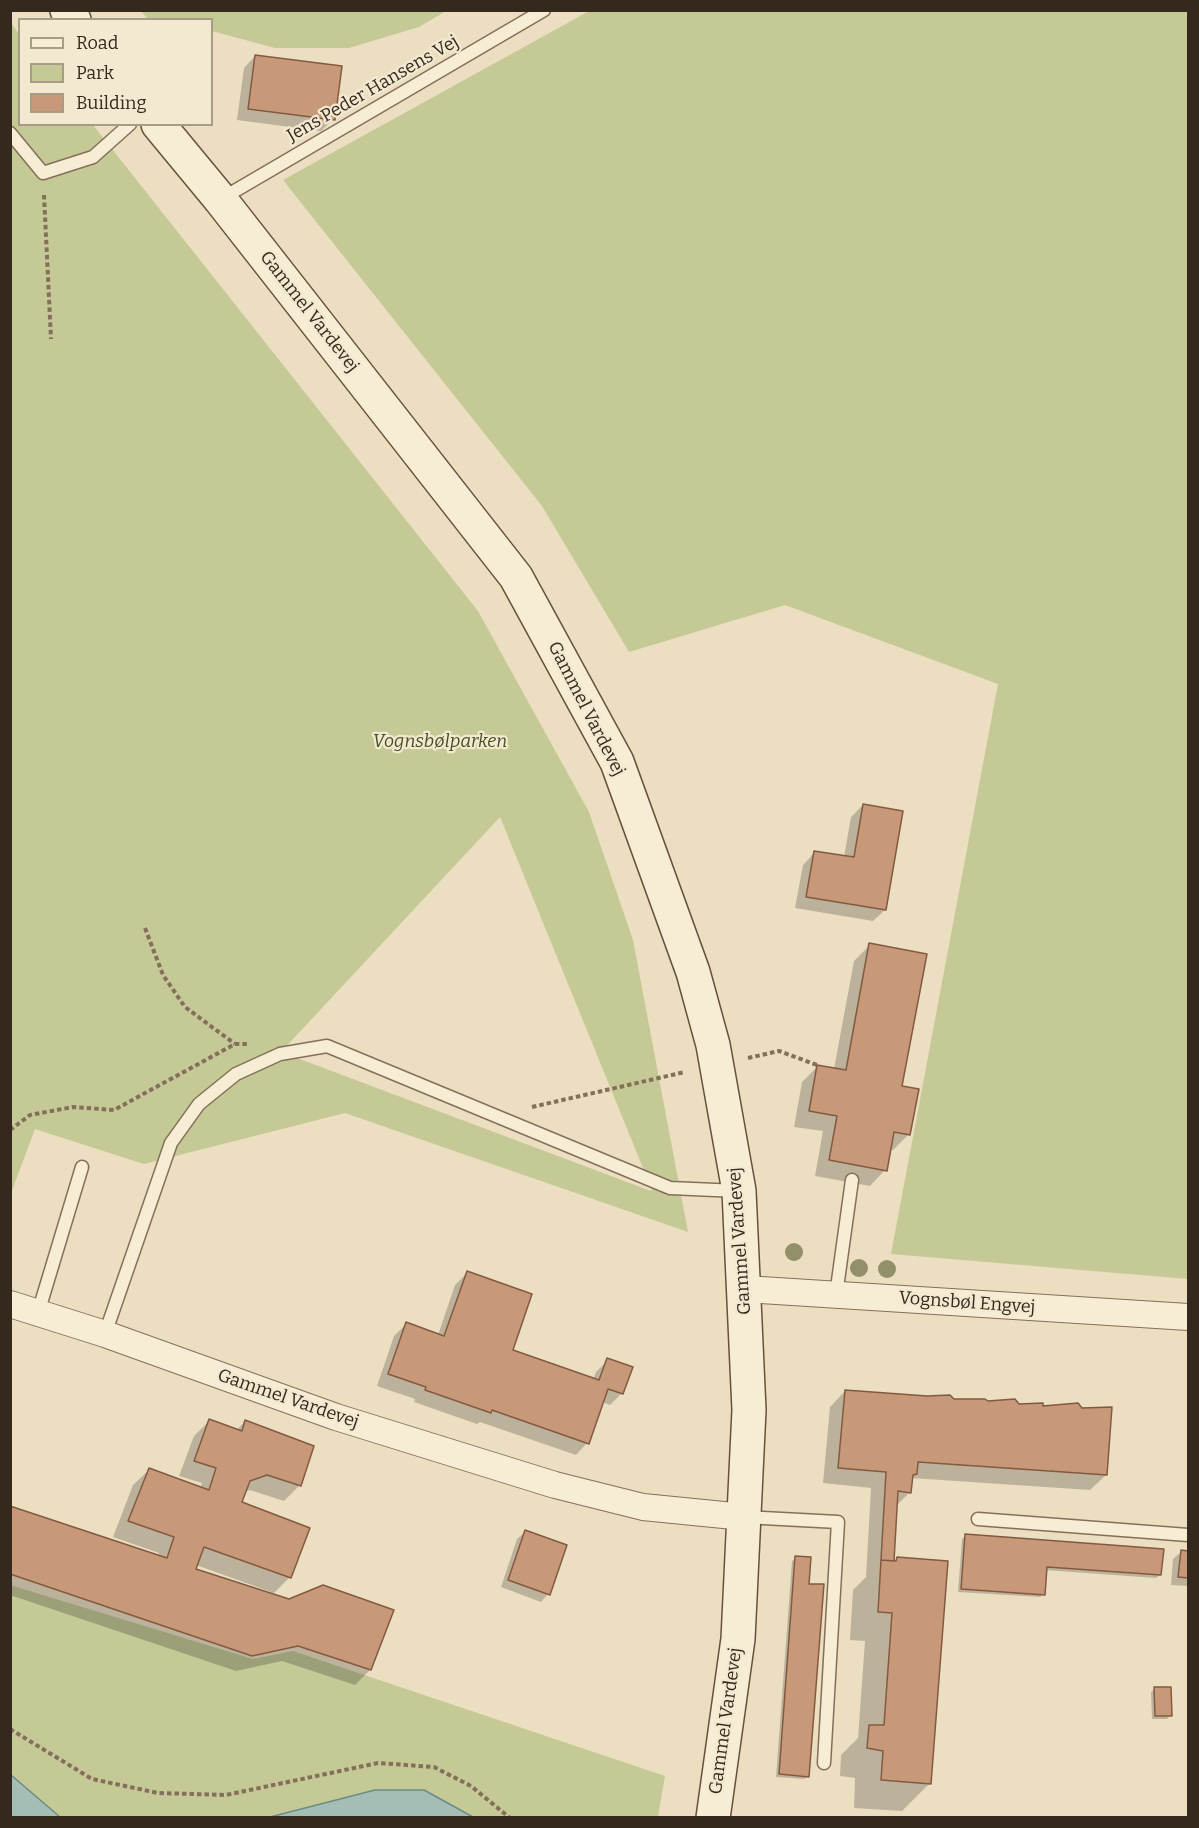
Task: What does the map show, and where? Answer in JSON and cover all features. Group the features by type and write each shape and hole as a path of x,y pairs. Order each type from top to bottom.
{"street":[{"name":"Gammel Vardevej","path":"160,126 220,199 516,577 617,762 693,972 713,1045 739,1191 749,1410 738,1639 713,1818"},
{"name":"Vognsbøl Engvej","path":"744,1289 1188,1317"},
{"name":"Gammel Vardevej","path":"10,1304 105,1334 336,1417 555,1485 643,1508 744,1517"}],"lane":[{"name":"Jens Peder Hansens Vej","path":"220,199 544,10"},
{"path":"10,133 43,173 93,157 128,126"},
{"path":"105,1334 171,1143 199,1104 236,1074 279,1054 327,1046 670,1188 739,1191"},
{"path":"38,1313 82,1167"},
{"path":"836,1295 852,1180"},
{"path":"744,1517 838,1522 824,1763"},
{"path":"978,1519 1188,1535"}],"path":[{"path":"43,173 51,339"},
{"path":"145,928 163,975 185,1007 235,1044"},
{"path":"10,1130 30,1115 73,1107 114,1110 235,1044 258,1044"},
{"path":"493,1115 779,1051 818,1065"},
{"path":"10,1728 93,1779 158,1793 226,1795 378,1763 434,1767 471,1786 510,1818"}],"green space":[{"path":"591,10 1188,11 1188,1279 891,1254 998,684 785,605 629,652 542,506 283,180"},
{"path":"141,11 446,11 419,27 349,48 275,48 213,31 213,18 147,18"},
{"name":"Vognsbølparken","path":"11,23 18,33 18,126 94,126 478,611 589,812 633,940 688,1232 345,1113 144,1164 35,1129 11,1193","holes":["500,817 652,1190 281,1052"]},
{"path":"10,1585 253,1659 293,1651 665,1776 658,1817 11,1817"}],"water":[{"path":"11,1775 60,1817 11,1817"},
{"path":"375,1790 424,1790 473,1817 270,1817"}],"building":[{"path":"255,55 342,66 335,120 248,109"},
{"path":"863,804 903,811 886,910 806,897 814,851 854,857"},
{"path":"869,943 927,954 902,1086 919,1089 910,1135 894,1132 887,1171 829,1160 837,1116 809,1111 817,1065 846,1070"},
{"path":"467,1271 532,1294 513,1350 599,1380 607,1358 633,1367 623,1394 608,1389 589,1444 492,1410 491,1413 425,1390 426,1387 388,1374 406,1322 444,1336"},
{"path":"845,1390 927,1396 950,1395 954,1399 985,1399 988,1401 1015,1399 1019,1404 1043,1403 1043,1406 1078,1403 1082,1408 1112,1407 1107,1475 918,1462 917,1474 913,1475 911,1493 898,1491 894,1561 881,1560 886,1472 838,1468"},
{"path":"209,1419 242,1431 245,1420 314,1446 301,1486 267,1475 250,1481 242,1502 310,1528 291,1578 204,1547 196,1569 289,1599 323,1585 394,1610 371,1670 298,1646 252,1656 10,1574 10,1506 167,1558 174,1537 128,1521 149,1468 209,1490 216,1468 194,1461"},
{"path":"525,1530 567,1545 550,1595 508,1580"},
{"path":"965,1534 1164,1549 1161,1575 1047,1567 1045,1595 961,1589"},
{"path":"1181,1550 1188,1551 1188,1578 1178,1577"},
{"path":"795,1556 811,1557 809,1584 824,1584 809,1777 779,1774"},
{"path":"897,1557 948,1561 931,1784 881,1780 883,1751 867,1748 869,1725 884,1725 892,1613 878,1612 881,1560 896,1561"},
{"path":"1154,1687 1171,1687 1172,1716 1155,1716"}]}
